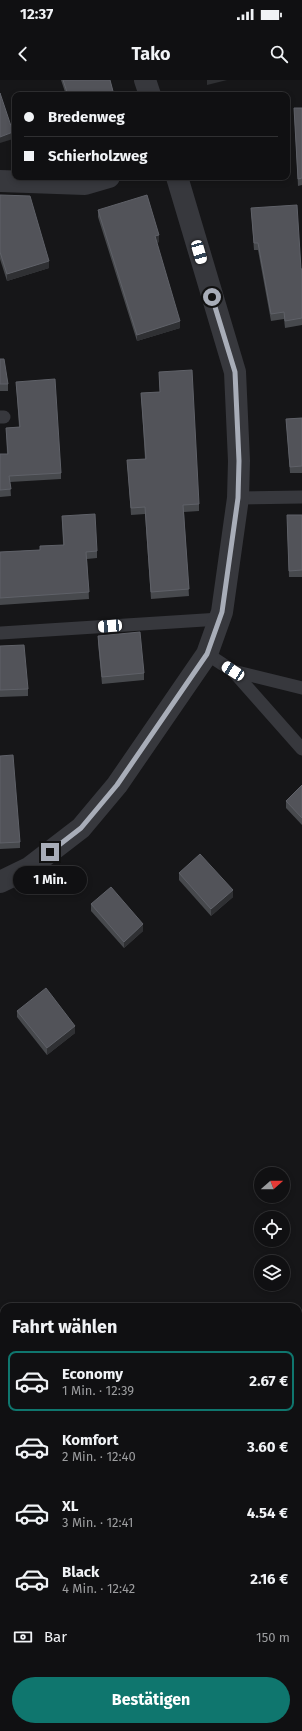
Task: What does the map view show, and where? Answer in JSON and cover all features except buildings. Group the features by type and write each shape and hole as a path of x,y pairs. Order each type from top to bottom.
{"street":[{"path":"145,80 149,92"},
{"path":"0,181 85,184 99,180"},
{"path":"0,882 29,868 81,828 117,785 207,654 220,619 238,498 239,461 235,372 178,180"}],"lane":[{"path":"238,498 302,497"},
{"path":"1,634 220,619"},
{"path":"207,654 233,671 302,749"},
{"path":"233,671 302,688"}],"route":[{"path":"50,852 81,828 117,785 207,654 222,612 238,498 239,461 235,372 212,297"}]}
